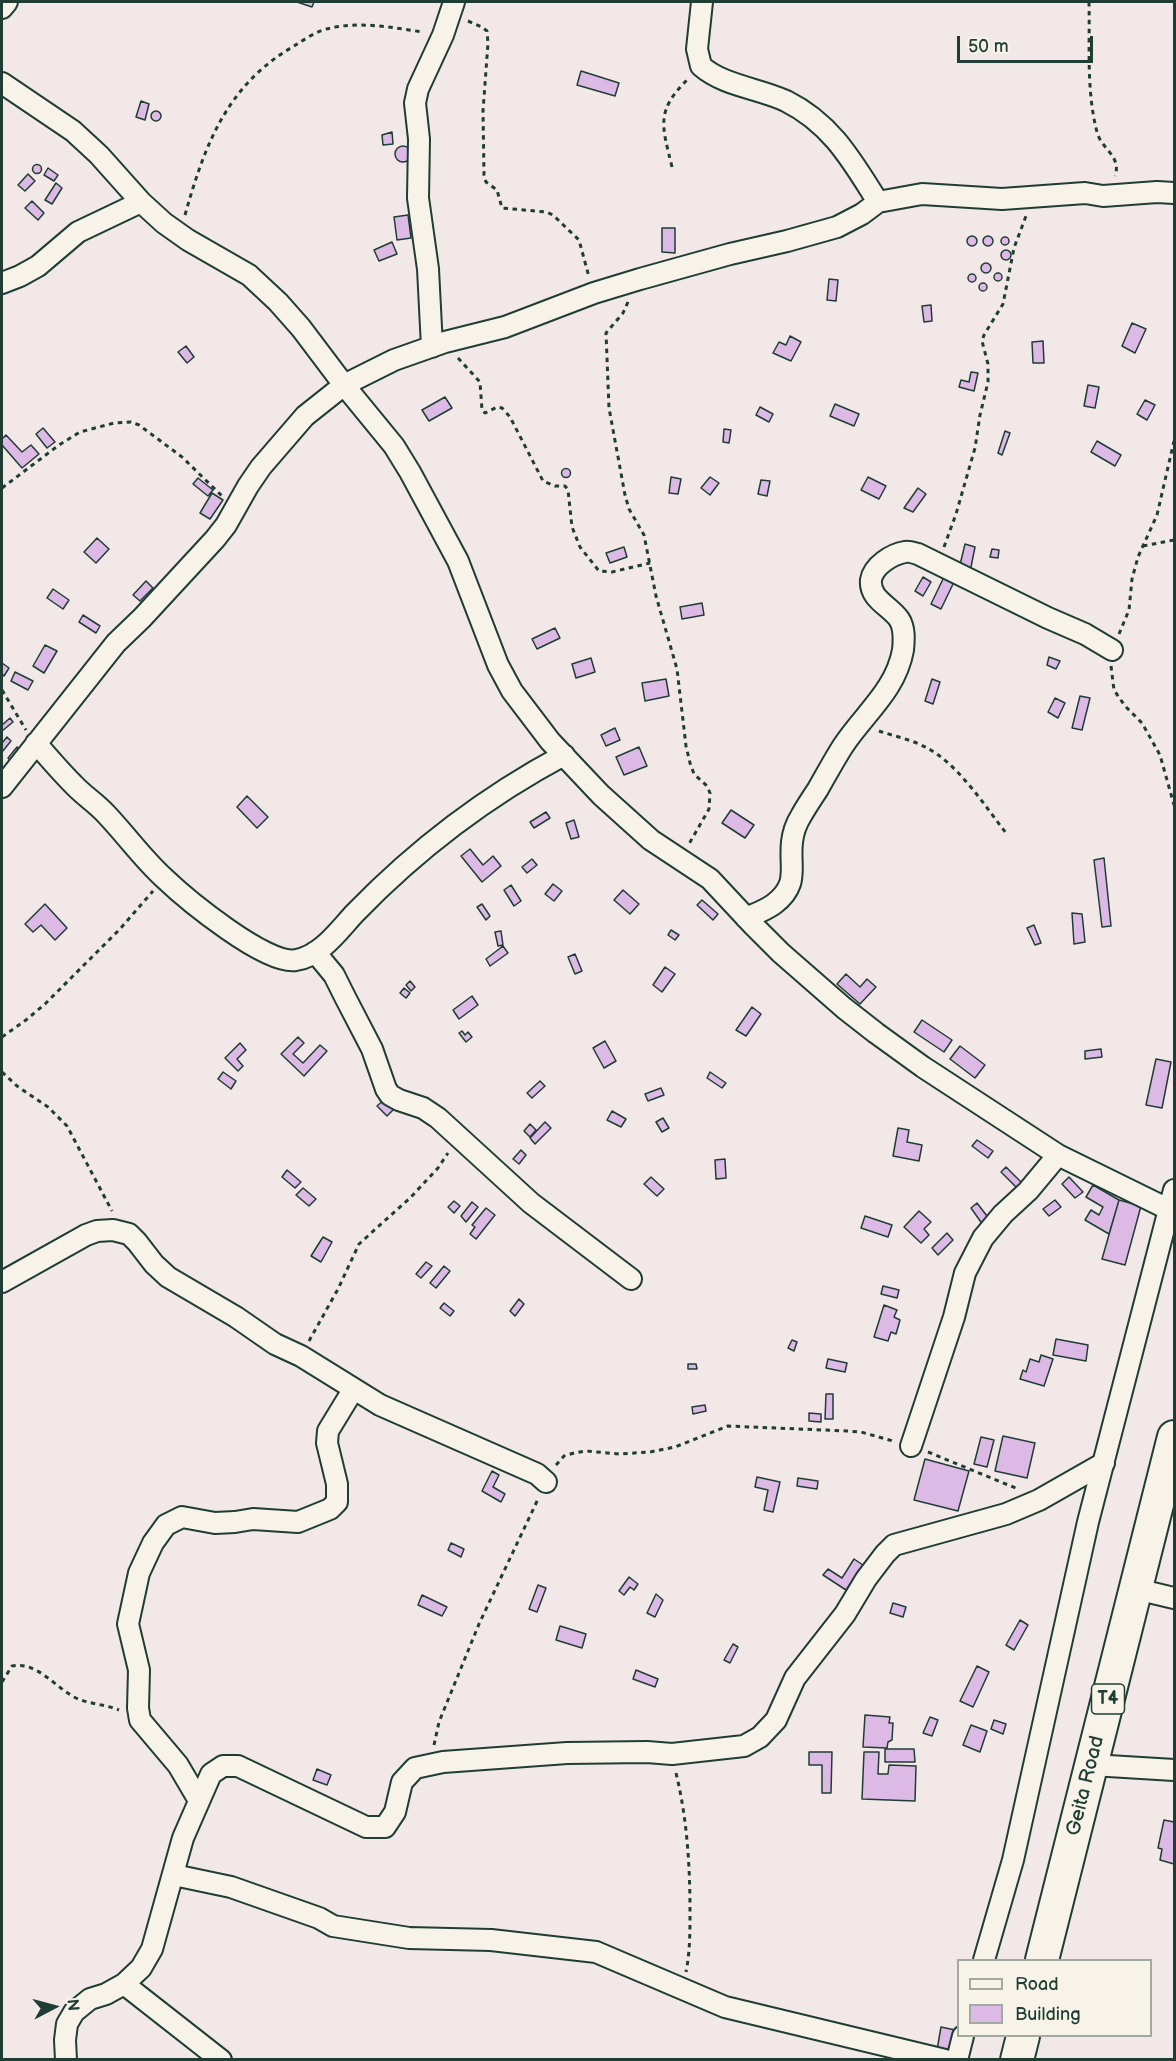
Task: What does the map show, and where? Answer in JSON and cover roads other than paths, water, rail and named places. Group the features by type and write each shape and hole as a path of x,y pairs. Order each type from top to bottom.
{"highway":[{"name":"Geita Road","path":"1042,1959 1136,1588 1169,1481 1174,1437"},
{"path":"1017,2060 1023,2037"}],"street":[{"path":"2,8 8,2"},
{"path":"702,2 697,49 701,66 714,76 786,101 812,118 846,151 878,202"},
{"path":"439,345 418,198 419,139 415,103 418,89 443,35 453,5"},
{"path":"2,83 73,131 164,223 249,275 301,328 394,446 410,472 458,561 498,665 512,691 550,741 601,795 651,840 710,879 789,960 876,1033 923,1067 1058,1155 1170,1210"},
{"path":"2,787 116,643 215,539 248,486 279,445 305,416 344,385 394,360 505,327 594,293 720,256 788,241 837,227 862,214 878,202 922,194 1002,200 1085,193 1103,196 1174,193"},
{"path":"2,283 38,266 78,232 141,202"},
{"path":"746,918 772,906 791,885 793,874 791,843 794,829 843,746 882,698 894,677 903,651 903,629 899,618 876,598 871,581 874,572 882,563 907,551 918,554 1084,634 1112,650"},
{"path":"36,743 72,783 105,813 164,878 243,939 272,956 295,961 326,944 389,880 449,828 521,778 564,755"},
{"path":"315,952 334,975 375,1054 390,1095 423,1108 438,1118 531,1203 631,1279"},
{"path":"911,1446 954,1317 965,1273 983,1238 1003,1214 1028,1191 1058,1155"},
{"path":"984,1959 1013,1860 1088,1522 1174,1190"},
{"path":"2,1282 86,1235 97,1231 112,1230 129,1234 168,1277 236,1317 275,1344 301,1356 380,1405 537,1474 546,1482"},
{"path":"198,1799 178,1766 140,1720 139,1664 128,1624 139,1573 153,1543 166,1525 182,1517 215,1523 254,1519 298,1521 330,1509 337,1502 337,1484 327,1443 328,1431 353,1390"},
{"path":"66,2060 64,2040 74,2012 90,1999 106,1994 124,1984 141,1968 152,1949 183,1838 198,1799 211,1774 223,1767 238,1766 366,1827 385,1827 395,1812 402,1782 416,1768 443,1762 567,1753 672,1754 744,1746 760,1737 776,1720 795,1678 845,1614 872,1570 894,1545 1006,1514 1039,1500 1104,1463"},
{"path":"1136,1588 1174,1599"},
{"path":"1092,1766 1174,1770"},
{"path":"174,1875 231,1887 319,1918 333,1926 409,1938 491,1940 596,1952 725,2007 945,2060"},
{"path":"124,1984 221,2060"},
{"path":"957,2060 963,2037"}]}
